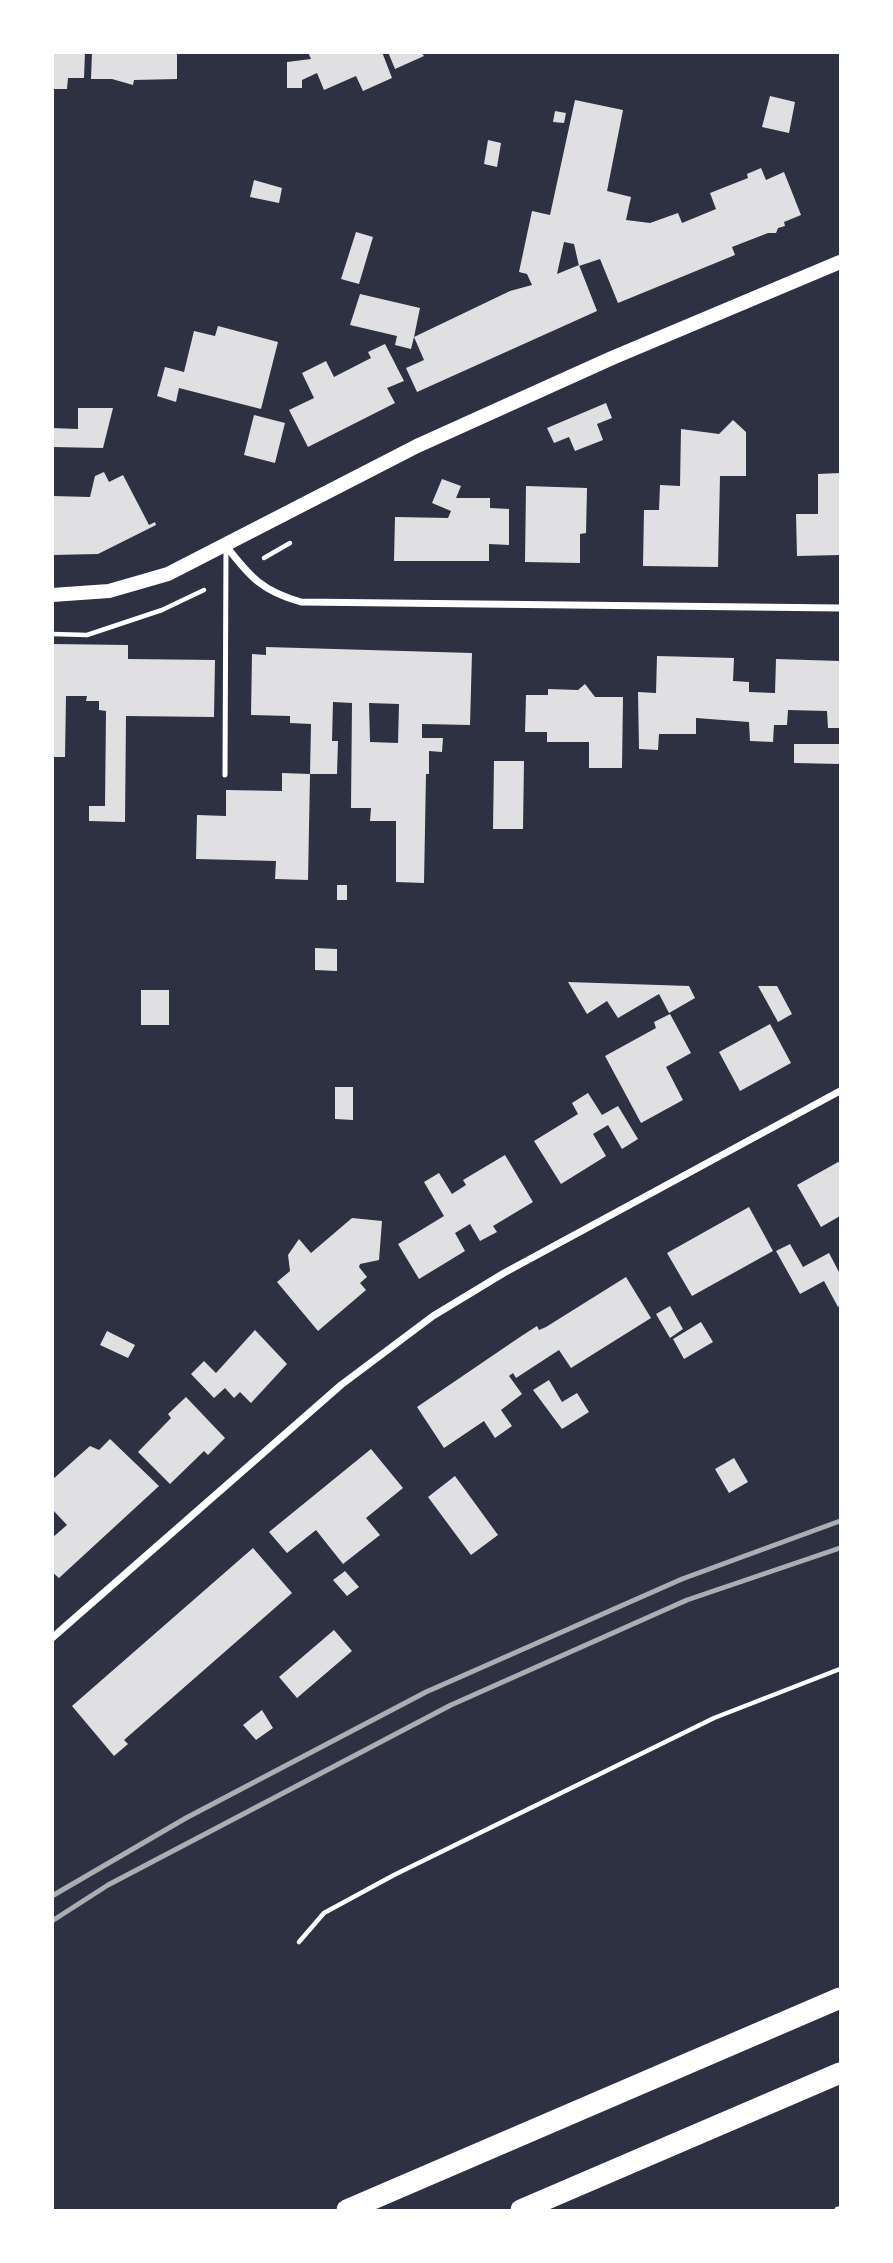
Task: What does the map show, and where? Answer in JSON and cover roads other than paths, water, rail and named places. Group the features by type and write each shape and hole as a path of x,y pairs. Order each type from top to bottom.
{"highway":[{"path":"347,2210 841,1998"},
{"path":"521,2210 841,2073"}],"main road":[{"path":"52,595 110,591 152,580 226,546 453,430 612,358 841,262"}],"street":[{"path":"226,546 254,581 276,595 301,602 841,608"},
{"path":"52,1638 341,1385 433,1315 551,1247 841,1091"}],"lane":[{"path":"225,775 226,546"}],"railway":[{"path":"52,1896 186,1818 426,1692 682,1579 840,1521"},
{"path":"52,1921 108,1885 451,1705 687,1600 840,1548"}]}
